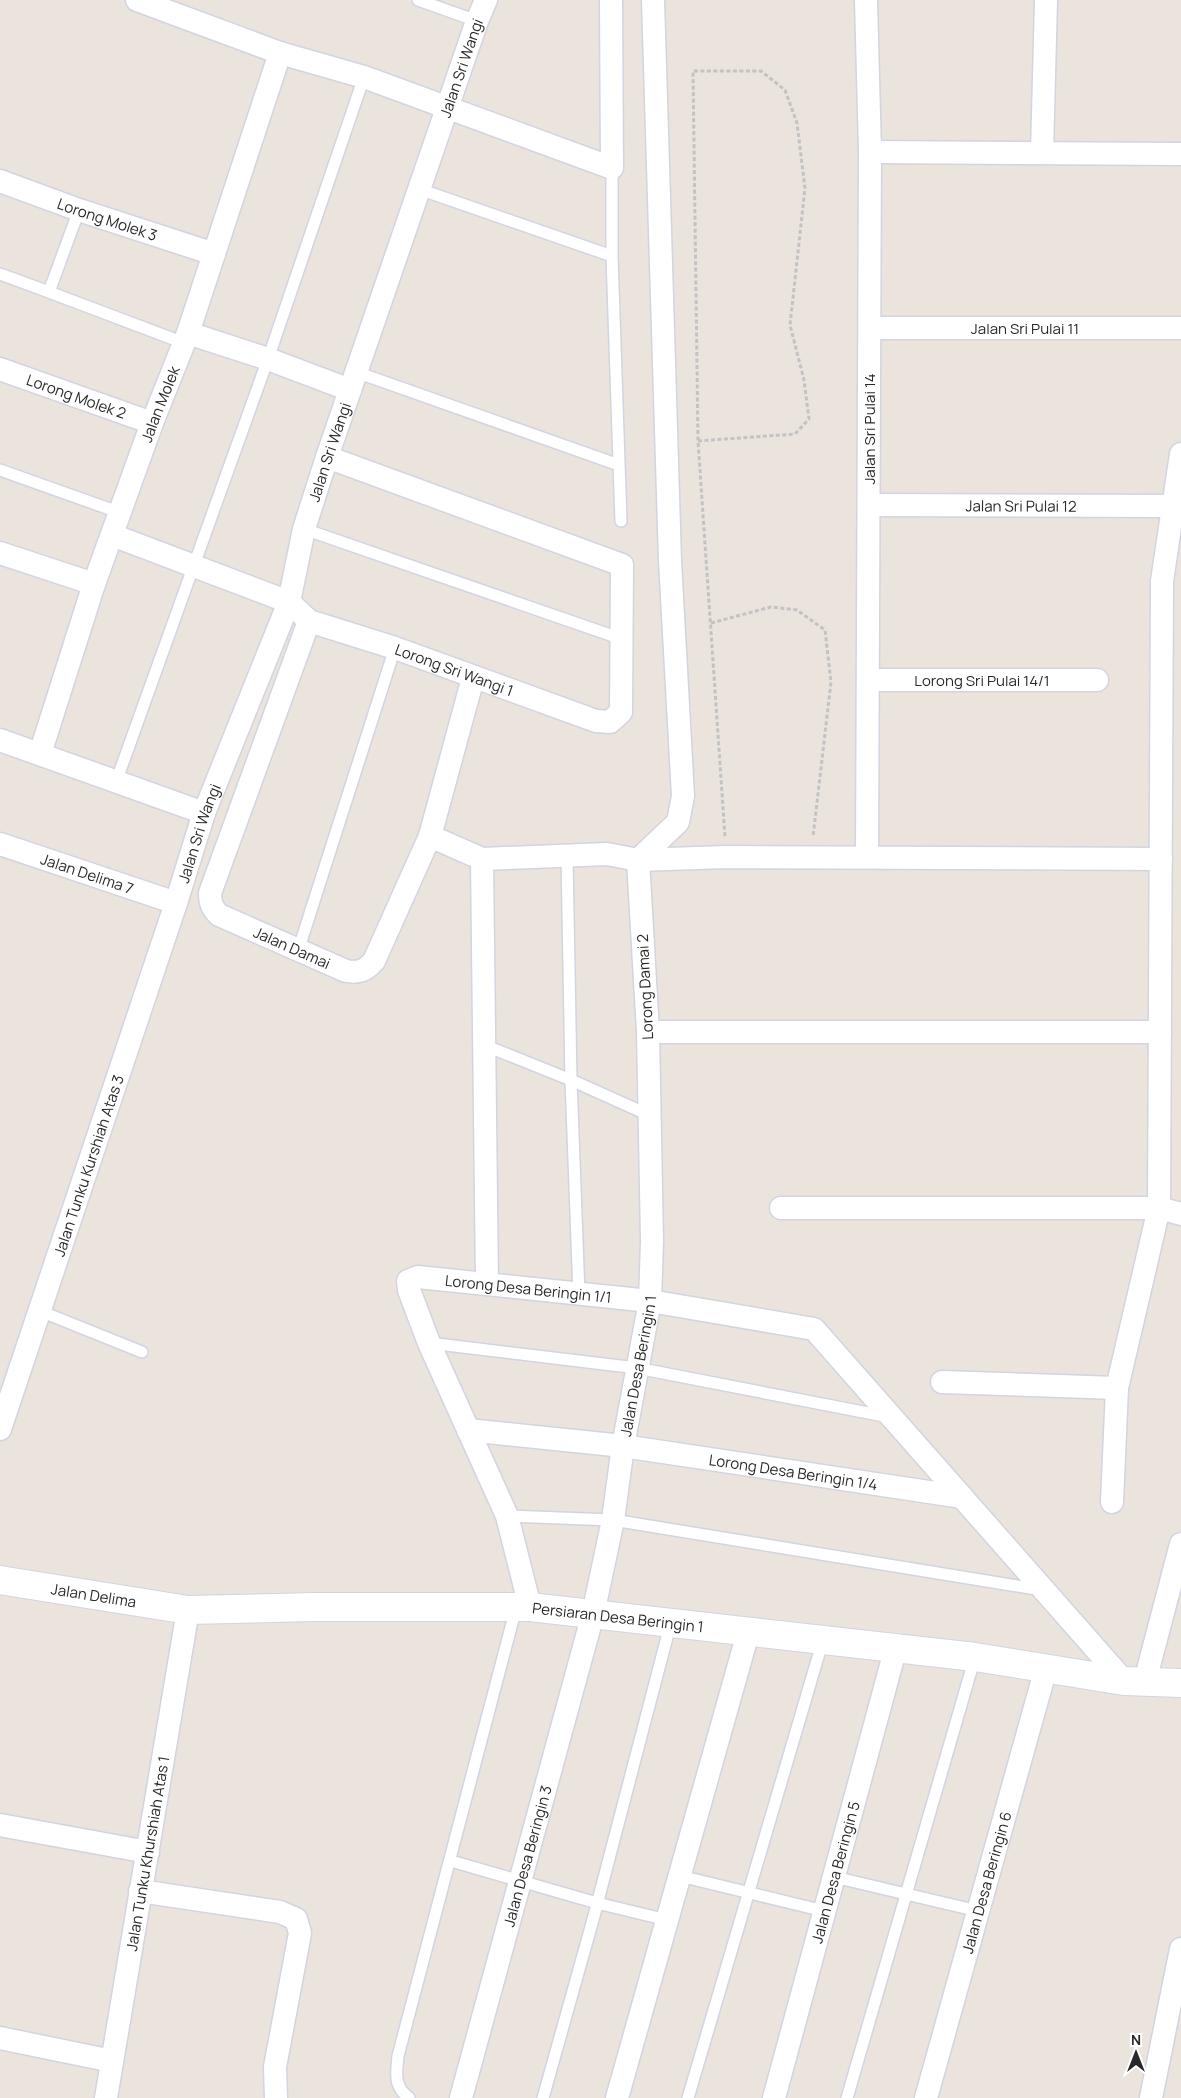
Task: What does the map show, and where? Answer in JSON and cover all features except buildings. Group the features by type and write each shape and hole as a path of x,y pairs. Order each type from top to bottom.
{"main road":[{"name":"Jalan Delima","path":"0,1580 188,1610"},
{"name":"Persiaran Desa Beringin 1","path":"188,1610 314,1607 524,1607 670,1622 748,1633 896,1647 1135,1681 1181,1683"}],"street":[{"path":"137,0 280,53 364,77 449,107 612,168 611,0"},
{"name":"Jalan Sri Wangi","path":"176,903 204,813 289,602 304,528 327,457 449,107 477,21 486,0"},
{"path":"638,860 678,822 683,796 670,561 653,0"},
{"name":"Jalan Sri Pulai 14","path":"866,0 870,152 867,857"},
{"path":"1042,153 1046,0"},
{"name":"Jalan Molek","path":"40,754 94,584 152,423 186,338 280,53"},
{"path":"870,152 1181,154"},
{"name":"Lorong Molek 3","path":"0,181 79,210 214,254"},
{"name":"Jalan Sri Pulai 11","path":"870,328 1181,328"},
{"path":"186,338 353,381"},
{"name":"Lorong Molek 2","path":"0,369 152,423"},
{"path":"1112,1502 1117,1388 1160,1208 1161,858 1172,722 1162,582 1181,454"},
{"path":"327,457 622,565 622,640"},
{"name":"Jalan Sri Pulai 12","path":"869,505 1173,506"},
{"path":"112,535 194,564 289,602"},
{"path":"0,553 94,584"},
{"name":"Lorong Sri Wangi 1","path":"289,602 308,621 395,648 473,678 596,721 610,722 620,712 622,640"},
{"name":"Jalan Damai","path":"308,621 210,893 210,902 213,909 219,915 346,971 357,973 367,969 374,961 430,836 473,678"},
{"name":"Lorong Sri Pulai 14/1","path":"868,680 1097,680"},
{"path":"0,740 204,813"},
{"path":"430,836 482,859 607,854 638,860 726,857 1161,858"},
{"name":"Jalan Delima 7","path":"0,844 176,903"},
{"path":"482,859 487,1284"},
{"name":"Lorong Damai 2","path":"638,860 648,1032 649,1115"},
{"name":"Jalan Tunku Kurshiah Atas 3","path":"0,1429 176,903"},
{"path":"648,1032 1160,1032"},
{"name":"Jalan Desa Beringin 1","path":"593,1614 613,1520 636,1368 650,1301 652,1242 649,1115"},
{"path":"781,1208 1160,1208 1181,1214"},
{"name":"Lorong Desa Beringin 1/1","path":"429,1342 409,1290 408,1281 418,1278 650,1301 814,1329 1044,1591 1135,1681"},
{"path":"429,1342 507,1516 524,1607"},
{"path":"942,1382 1117,1388"},
{"name":"Lorong Desa Beringin 1/4","path":"468,1430 623,1446 962,1497"},
{"path":"1135,1681 1181,1544"},
{"name":"Jalan Tunku Khurshiah Atas 1","path":"106,2098 188,1610"},
{"name":"Jalan Desa Beringin 3","path":"461,2098 593,1614"},
{"path":"617,2098 748,1633"},
{"name":"Jalan Desa Beringin 5","path":"774,2098 896,1647"},
{"name":"Jalan Desa Beringin 6","path":"926,2098 1046,1668"},
{"path":"0,1825 148,1852"},
{"path":"140,1891 280,1912 296,1919 300,1933 275,2067 276,2098"},
{"path":"1150,2098 1173,2025 1181,1949"},
{"path":"0,2038 112,2061"}],"lane":[{"path":"418,0 477,21"},
{"path":"116,782 268,358 364,77"},
{"path":"612,168 612,256 620,520"},
{"path":"419,189 612,256"},
{"path":"49,292 79,210"},
{"path":"0,274 186,338"},
{"path":"353,381 619,465"},
{"path":"0,470 121,513"},
{"path":"304,528 622,640"},
{"path":"298,951 395,648"},
{"path":"567,857 571,1080 578,1294"},
{"path":"484,1045 571,1080 649,1115"},
{"path":"40,1311 142,1352"},
{"path":"429,1342 636,1368 892,1418"},
{"path":"507,1516 613,1520 1044,1591"},
{"path":"409,2098 401,2092 395,2078 398,2056 451,1861 524,1607"},
{"path":"543,2098 597,1903 670,1622"},
{"path":"688,2098 824,1640"},
{"path":"847,2098 975,1657"},
{"path":"451,1861 520,1879 597,1903 667,1920"},
{"path":"680,1876 824,1911"},
{"path":"834,1877 978,1911"}],"path":[{"path":"698,441 795,434 809,419 804,380 790,325 805,188 798,123 785,90 761,71 693,71 698,441 726,857"},
{"path":"711,623 771,607 798,610 825,630 831,682 811,857"}]}
